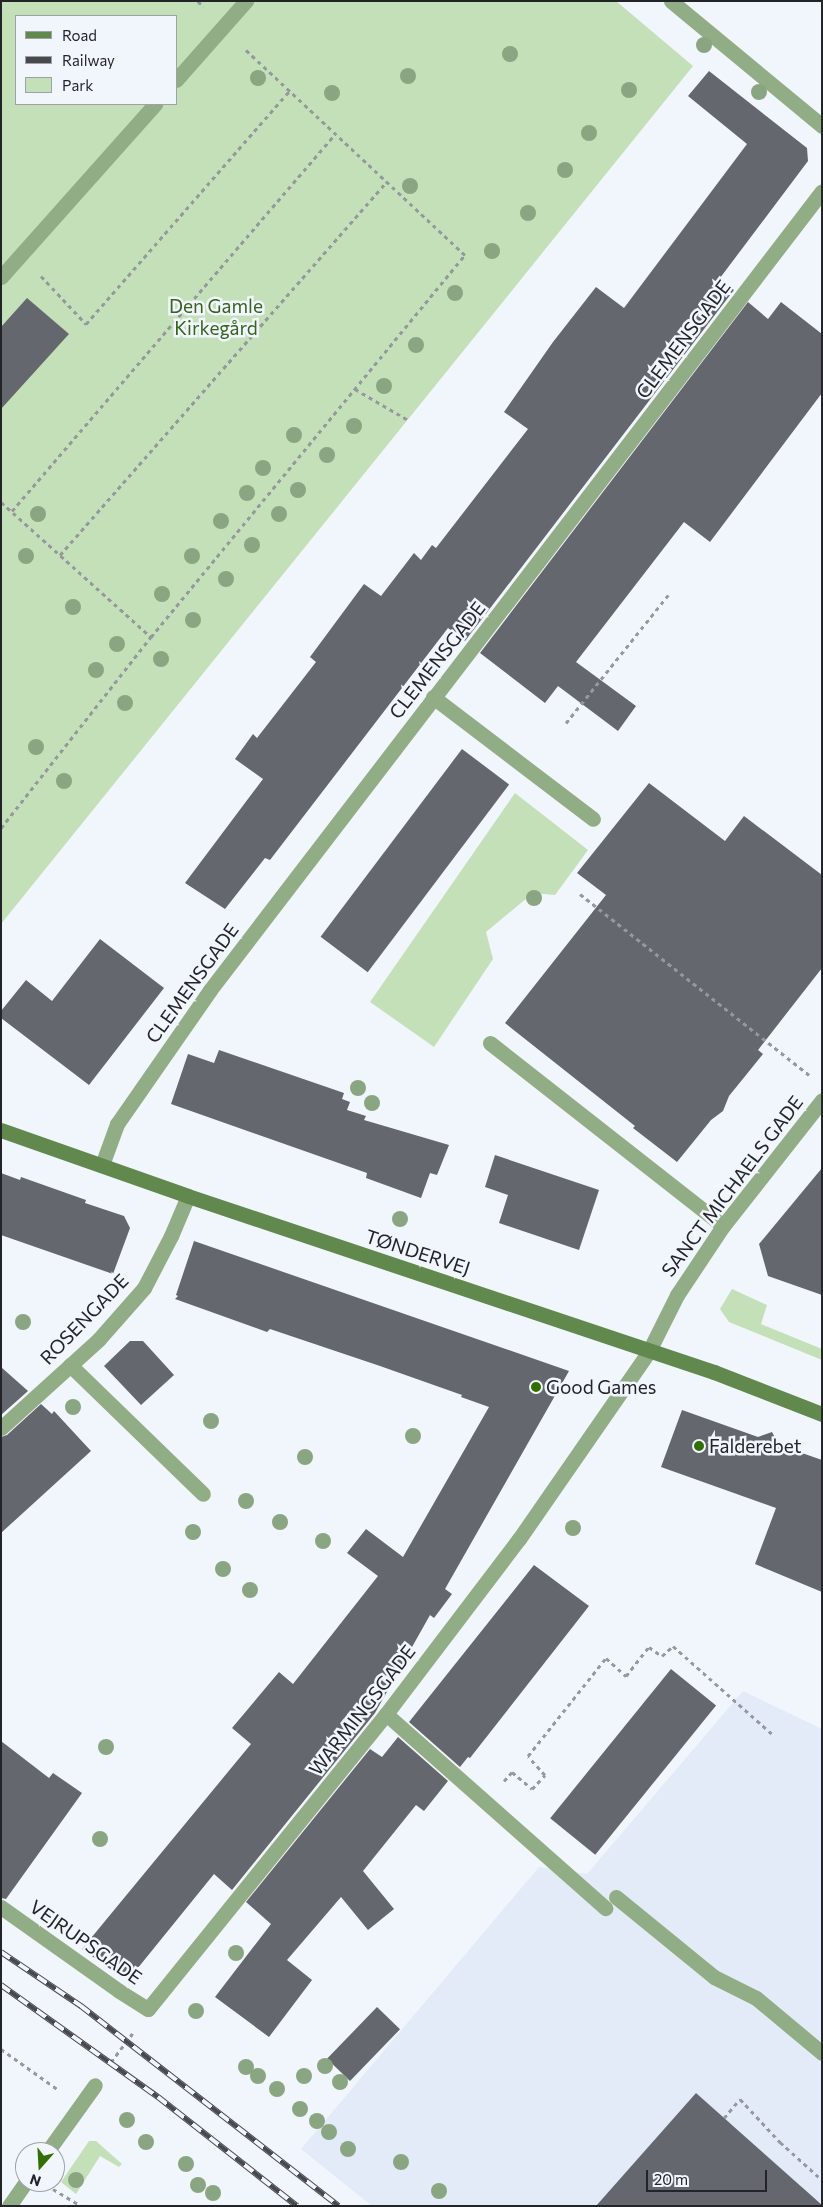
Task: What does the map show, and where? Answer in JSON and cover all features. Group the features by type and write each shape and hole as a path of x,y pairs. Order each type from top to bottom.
{"main road":[{"name":"TØNDERVEJ","path":"1,1130 188,1196 714,1372 822,1414"}],"street":[{"path":"178,78 246,1"},
{"path":"671,1 822,126"},
{"path":"1,277 154,105"},
{"name":"CLEMENSGADE","path":"102,1165 117,1124 210,990 822,190"},
{"path":"433,697 593,819"},
{"path":"490,1043 723,1226"},
{"name":"SANCT MICHAELS GADE","path":"649,1351 677,1295 723,1226 822,1100"},
{"name":"ROSENGADE","path":"1,1428 99,1339 144,1288 171,1236 188,1196"},
{"name":"WARMINGSGADE","path":"148,2009 386,1714 519,1539 649,1351"},
{"path":"70,1365 203,1494"},
{"path":"386,1714 605,1908"},
{"path":"616,1896 714,1977 756,1998 822,2053"},
{"name":"VEJRUPSGADE","path":"1,1907 119,1992 148,2009"},
{"path":"54,2142 95,2085"},
{"path":"9,2206 19,2192"}],"path":[{"path":"1,828 151,637 465,255 289,91 223,28 198,1"},
{"path":"21,254 86,324 289,91"},
{"path":"12,511 335,134"},
{"path":"60,555 386,182"},
{"path":"355,389 408,420"},
{"path":"1,502 151,637"},
{"path":"566,723 668,595"},
{"path":"580,894 814,1079"},
{"path":"484,1802 512,1772 532,1789 545,1775 528,1756 606,1658 626,1676 649,1646 662,1656 673,1646 772,1734"},
{"path":"95,2085 148,2009"},
{"path":"1,2049 79,2106"},
{"path":"724,2118 740,2099 780,2142 822,2180"},
{"path":"57,2192 81,2206"}],"shaded area":[{"path":"743,1691 822,1729 822,2206 372,2206 301,2149 539,1867 587,1874"}],"green space":[{"name":"Den Gamle Kirkegård","path":"1,1 616,1 693,66 1,924"},
{"path":"515,793 588,850 555,895 533,893 486,932 493,959 434,1047 370,1002"},
{"path":"732,1289 767,1305 761,1324 822,1349 822,1360 729,1322 720,1309"},
{"path":"89,2141 96,2141 122,2164 119,2167 100,2156 76,2194 65,2185 65,2176"}],"building":[{"path":"709,71 807,148 808,161 720,278 734,290 465,641 448,628 270,860 265,858 225,909 185,883 263,779 235,759 253,734 257,738 316,662 310,657 364,584 381,596 414,553 421,560 432,545 436,548 528,429 504,412 553,342 596,287 624,308 747,144 688,96"},
{"path":"27,298 69,334 1,409 1,327"},
{"path":"748,302 768,319 781,302 822,334 822,393 710,542 684,522 576,662 636,706 618,731 558,686 545,703 480,653"},
{"path":"462,749 509,785 368,972 321,937"},
{"path":"649,783 725,841 744,816 822,875 822,968 758,1050 763,1054 729,1096 723,1111 711,1120 677,1162 633,1128 635,1126 505,1023 606,895 577,873"},
{"path":"100,939 164,988 89,1085 1,1018 1,1011 26,980 52,1001"},
{"path":"219,1050 344,1093 342,1099 350,1102 347,1110 366,1116 364,1120 449,1145 437,1175 430,1173 421,1198 366,1178 367,1173 171,1104 188,1054 214,1063"},
{"path":"495,1155 599,1190 579,1250 499,1223 508,1195 485,1187"},
{"path":"822,1168 822,1295 768,1276 759,1244"},
{"path":"1,1173 20,1180 21,1177 86,1200 85,1203 124,1216 130,1228 113,1274 1,1235"},
{"path":"194,1241 569,1371 445,1589 452,1594 434,1618 430,1615 375,1713 232,1890 214,1874 133,1974 120,1976 82,1949 251,1744 232,1728 279,1672 293,1684 378,1576 347,1553 366,1529 403,1557 489,1407 461,1397 462,1395 380,1366 270,1329 267,1332 175,1299 178,1296 176,1295"},
{"path":"130,1341 143,1341 174,1375 141,1405 104,1366"},
{"path":"1,1367 28,1391 1,1415"},
{"path":"41,1404 52,1414 54,1411 91,1451 1,1533 1,1437 7,1435"},
{"path":"682,1410 758,1437 772,1432 779,1445 822,1460 822,1592 755,1564 776,1508 661,1467"},
{"path":"534,1565 589,1606 470,1758 468,1757 460,1767 409,1722"},
{"path":"671,1669 716,1706 595,1855 550,1818"},
{"path":"398,1737 448,1781 424,1811 416,1805 363,1871 394,1909 368,1930 341,1897 287,1960 312,1980 269,2037 215,1997 271,1924 246,1902 370,1749 382,1757"},
{"path":"1,1741 49,1778 53,1773 82,1793 6,1899 1,1898"},
{"path":"377,2007 400,2029 350,2081 327,2059"},
{"path":"696,2093 822,2205 822,2206 596,2206"}],"railway":[{"path":"1,1952 81,2006 339,2206"},
{"path":"1,1985 158,2097 297,2206"}],"place":[{"name":"Good Games","path":"536,1387"},
{"name":"Falderebet","path":"699,1446"}]}
